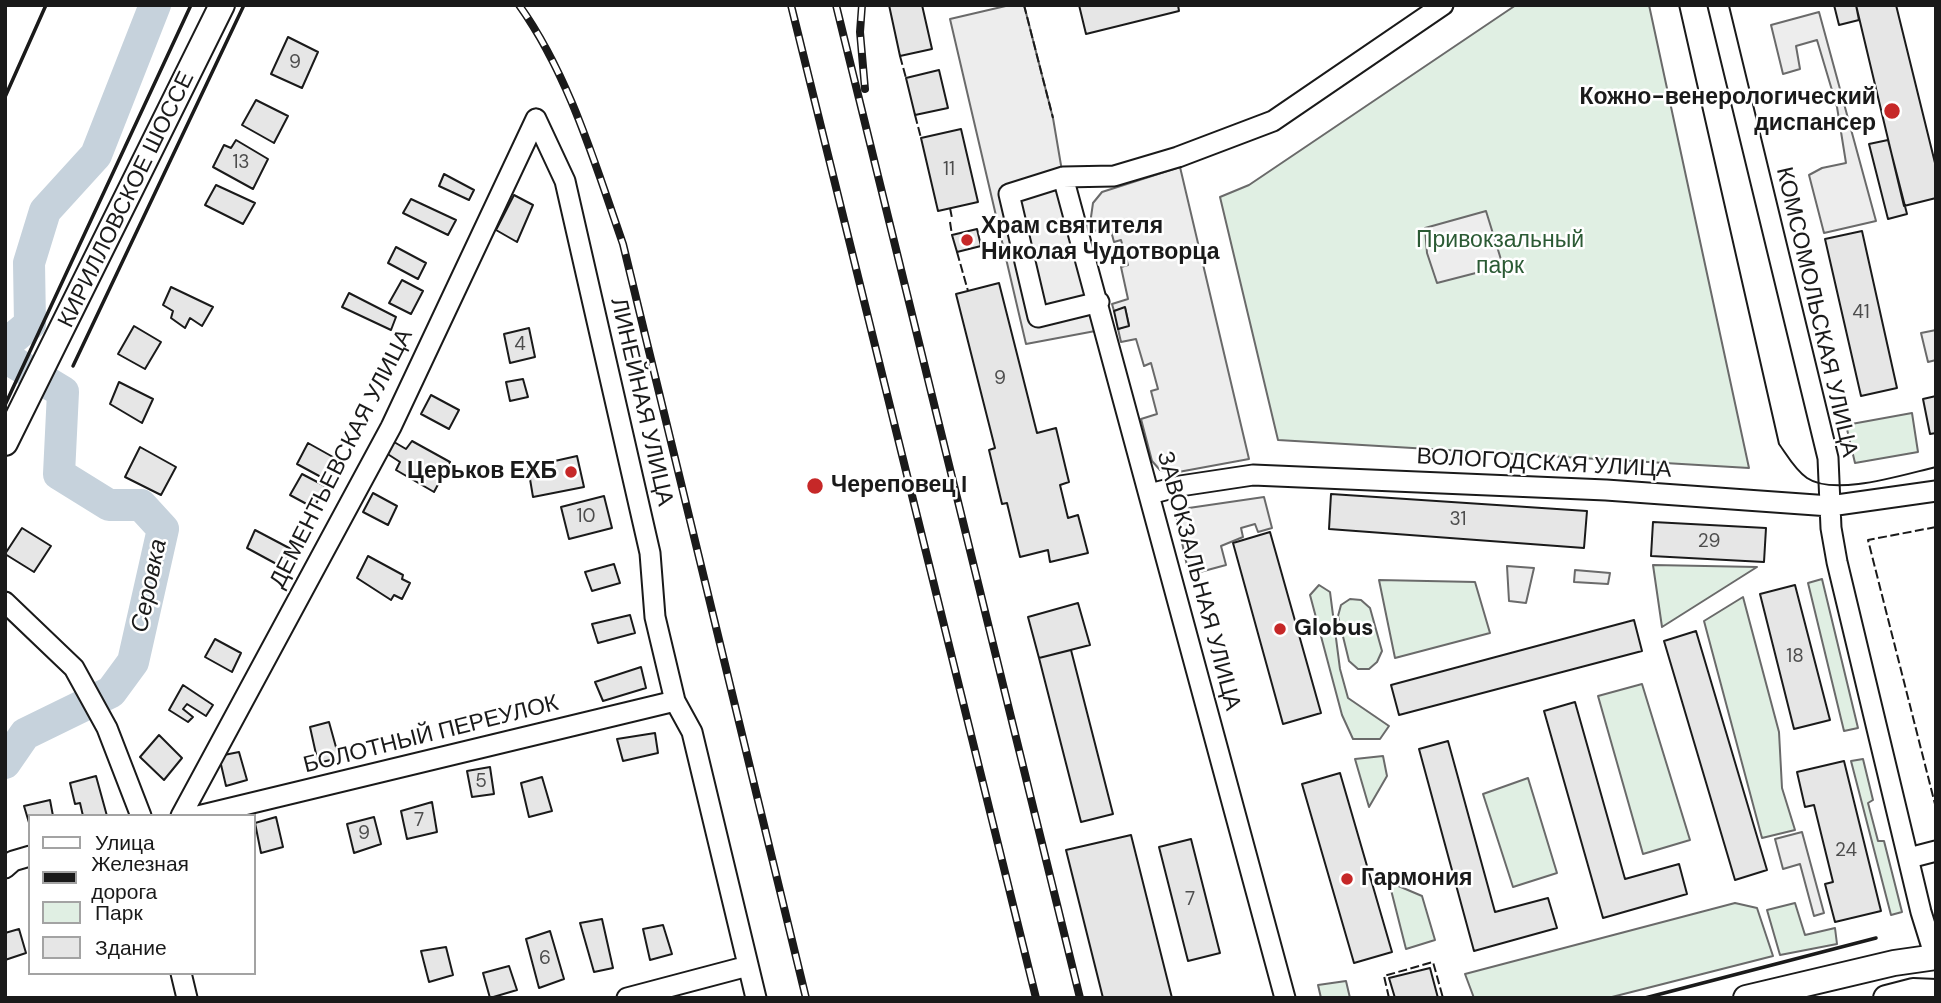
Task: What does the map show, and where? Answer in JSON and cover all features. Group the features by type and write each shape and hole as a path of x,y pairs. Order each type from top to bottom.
{"main road":[{"name":"КИРИЛЛОВСКОЕ ШОССЕ","path":"5,443 222,5"},
{"path":"1746,998 1894,963 1935,958"},
{"path":"1886,998 1913,991 1936,992"}],"street":[{"path":"1099,302 1038,317 1009,194 1063,177 1114,176 1273,121 1443,5"},
{"name":"КОМСОМОЛЬСКАЯ УЛИЦА","path":"1718,5 1828,458 1830,506 1837,562 1935,958"},
{"name":"ЛИНЕЙНАЯ УЛИЦА","path":"536,119 565,181 650,553 655,617 675,701 692,732 756,998"},
{"name":"ДЕМЕНТЬЕВСКАЯ УЛИЦА","path":"182,814 391,427 536,119"},
{"name":"ЗАВОКЗАЛЬНАЯ УЛИЦА","path":"1063,177 1099,302 1285,998"},
{"name":"ВОЛОГОДСКАЯ УЛИЦА","path":"1150,494 1180,486 1253,475 1606,490 1830,506 1936,491"},
{"path":"5,602 74,668 107,728 140,814"},
{"name":"БОЛОТНЫЙ ПЕРЕУЛОК","path":"206,814 675,701"},
{"path":"1909,858 1936,851"},
{"path":"5,868 13,861 28,857"},
{"path":"627,998 748,966"},
{"path":"181,975 187,998"}],"green space":[{"name":"Привокзальный парк","path":"1516,5 1649,5 1749,468 1278,440 1220,197 1249,185"},
{"path":"1912,413 1918,452 1855,463 1846,425"},
{"path":"1653,565 1757,567 1662,627"},
{"path":"1822,579 1858,728 1844,731 1808,583"},
{"path":"1379,580 1475,582 1490,633 1395,658"},
{"path":"1319,585 1330,592 1340,669 1348,698 1389,726 1380,739 1353,739 1342,715 1310,595"},
{"path":"1743,597 1779,732 1782,788 1795,830 1762,838 1704,621"},
{"path":"1350,599 1361,600 1370,608 1382,651 1377,662 1369,669 1358,669 1349,661 1338,616 1341,605"},
{"path":"1642,684 1690,840 1643,854 1598,696"},
{"path":"1383,756 1387,776 1369,807 1355,759"},
{"path":"1863,759 1873,800 1868,803 1878,841 1884,841 1902,912 1891,915 1851,761"},
{"path":"1528,778 1557,873 1513,887 1483,794"},
{"path":"1389,882 1422,896 1435,940 1406,949"},
{"path":"1735,903 1757,908 1773,956 1608,998 1474,998 1465,974"},
{"path":"1795,903 1805,935 1835,928 1837,944 1780,955 1767,910"},
{"path":"1346,981 1350,998 1321,998 1318,985"}],"shaded area":[{"path":"1010,5 1024,5 1053,118 1063,177 1106,329 1026,344 950,19"},
{"path":"1819,12 1876,221 1824,233 1809,175 1822,168 1846,163 1837,107 1817,40 1796,46 1800,69 1783,74 1771,25"},
{"path":"1180,167 1249,459 1173,473 1160,470 1152,461 1141,419 1157,414 1151,391 1158,389 1151,363 1144,366 1136,339 1121,342 1118,329 1129,325 1125,308 1114,311 1112,304 1128,299 1121,267 1128,265 1121,240 1114,242 1110,227 1094,231 1091,217 1093,203 1102,192"},
{"path":"1486,211 1503,266 1437,283 1427,253 1425,228"},
{"path":"1936,330 1936,360 1928,362 1921,333"},
{"path":"1264,497 1272,528 1258,532 1255,524 1241,528 1243,537 1221,546 1226,565 1189,575 1175,510"},
{"path":"1507,566 1534,568 1526,603 1509,601"},
{"path":"1575,570 1610,573 1608,584 1574,582"},
{"path":"1802,832 1824,913 1814,916 1800,864 1783,869 1775,839"}],"building":[{"path":"889,5 922,5 932,49 900,56"},
{"path":"1079,5 1178,5 1179,11 1086,34"},
{"path":"1834,5 1856,5 1859,20 1839,25"},
{"path":"1856,5 1896,5 1936,167 1936,198 1904,206"},
{"path":"288,37 318,52 302,88 271,74"},
{"path":"939,70 948,108 915,115 906,78"},
{"path":"256,100 288,116 274,143 242,125"},
{"path":"961,129 978,202 938,211 921,138"},
{"path":"236,140 268,159 253,189 213,167 224,145 231,148"},
{"path":"1888,140 1907,214 1888,219 1869,144"},
{"path":"444,174 474,190 469,200 439,186"},
{"path":"216,185 255,203 243,224 205,205"},
{"path":"514,195 533,205 517,242 496,230"},
{"path":"411,199 456,220 448,235 403,213"},
{"name":"Храм святителя Николая Чудотворца","path":"977,229 981,246 957,252 952,235"},
{"path":"1862,231 1897,388 1861,396 1825,239"},
{"path":"396,247 426,263 418,279 388,263"},
{"path":"402,280 423,291 411,314 389,303"},
{"path":"999,283 1037,433 1056,428 1069,482 1060,485 1068,518 1078,515 1088,553 1050,562 1048,550 1020,557 1007,503 1002,504 989,450 995,448 956,294"},
{"path":"171,287 213,307 202,326 190,318 185,328 171,318 173,311 163,305"},
{"path":"349,293 396,317 391,330 342,307"},
{"path":"1125,307 1129,326 1118,329 1114,311"},
{"path":"134,326 161,342 145,369 118,354"},
{"path":"529,328 535,357 510,363 504,334"},
{"path":"523,379 528,397 510,401 506,382"},
{"path":"119,382 153,399 142,423 110,404"},
{"path":"431,395 459,410 449,429 421,414"},
{"path":"1936,396 1936,433 1930,434 1923,399"},
{"path":"389,439 406,449 412,441 450,462 434,492 396,470 400,462 383,451"},
{"path":"308,443 333,457 321,477 297,464"},
{"path":"140,447 176,467 161,495 125,477"},
{"path":"577,456 584,487 533,497 528,467"},
{"path":"302,474 325,486 314,508 290,495"},
{"path":"373,493 397,506 388,525 363,512"},
{"path":"1331,494 1587,511 1584,548 1329,529"},
{"path":"604,496 612,528 569,539 561,507"},
{"path":"1653,522 1766,528 1764,562 1651,556"},
{"path":"22,528 51,546 34,572 5,554"},
{"path":"255,530 291,549 282,567 247,548"},
{"path":"1270,532 1321,713 1283,724 1233,543"},
{"path":"368,556 403,575 402,579 410,583 402,599 394,595 391,600 357,578"},
{"path":"614,564 620,583 592,591 585,572"},
{"path":"1795,585 1830,720 1794,729 1760,594"},
{"path":"1078,603 1090,645 1039,658 1028,617"},
{"path":"630,615 635,633 598,643 592,624"},
{"path":"1634,620 1642,651 1399,715 1391,685"},
{"path":"1696,631 1767,870 1735,880 1664,641"},
{"path":"215,639 241,653 232,672 205,657"},
{"path":"1071,650 1113,814 1081,822 1039,658"},
{"path":"641,667 646,688 603,701 595,682"},
{"path":"183,685 213,705 206,716 187,704 183,709 193,717 188,722 169,710"},
{"path":"1575,702 1625,879 1679,864 1687,894 1603,918 1544,711"},
{"path":"329,722 339,758 318,763 310,727"},
{"path":"655,733 658,753 623,761 617,739"},
{"path":"159,735 182,758 164,780 140,757"},
{"path":"1448,741 1495,912 1548,898 1557,928 1474,951 1419,749"},
{"path":"239,752 247,780 226,786 219,756"},
{"path":"1844,761 1881,911 1835,922 1825,884 1833,882 1814,805 1805,807 1797,772"},
{"path":"490,767 494,794 472,797 467,771"},
{"path":"1340,773 1392,952 1354,963 1302,784"},
{"path":"96,776 106,814 83,814 80,803 75,804 70,783"},
{"path":"542,777 552,811 529,817 521,783"},
{"path":"50,800 53,814 28,814 28,819 24,806"},
{"path":"432,802 437,832 407,839 401,811"},
{"path":"276,817 283,847 261,853 256,823"},
{"path":"374,817 381,844 354,853 347,824"},
{"path":"1131,835 1172,998 1103,998 1066,850"},
{"path":"1191,839 1220,953 1188,961 1159,847"},
{"path":"602,919 613,968 594,972 580,923"},
{"path":"663,925 672,954 650,960 643,929"},
{"path":"19,929 26,953 5,960 5,933"},
{"path":"550,931 564,979 539,988 526,939"},
{"path":"446,947 453,975 429,982 421,951"},
{"path":"509,966 517,990 490,998 483,973"},
{"path":"1430,968 1438,998 1395,998 1389,978"}],"waterway":[{"name":"Серовка","path":"5,345 30,324 29,263 45,211 96,155 155,5"},
{"name":"Серовка","path":"5,357 63,392 59,474 109,505 141,505 163,529 133,662 111,692 25,734 5,763"}],"tram line":[{"path":"1679,5 1779,444 1799,471 1819,483 1852,485 1936,467"}],"railway":[{"path":"519,5 537,32 566,90 623,244 806,998"},
{"path":"791,5 1036,998"},
{"path":"836,5 1080,998"},
{"path":"862,5 860,32 865,89"}],"fence":[{"path":"1024,5 1053,118"},
{"path":"900,56 906,78"},
{"path":"915,115 921,138"},
{"path":"950,208 952,218"},
{"path":"950,222 952,235"},
{"path":"957,252 968,291"},
{"path":"1936,527 1868,540 1936,808"},
{"path":"1389,998 1384,976 1433,962 1443,998"}],"wall":[{"path":"5,97 46,5"},
{"path":"5,405 191,5"},
{"path":"73,366 244,5"},
{"path":"1645,998 1876,938"}],"place":[{"name":"Кожно-венерологический диспансер","path":"1892,111"},
{"name":"Храм святителя Николая Чудотворца","path":"967,240"},
{"name":"Церьков ЕХБ","path":"571,472"},
{"name":"Череповец I","path":"815,486"},
{"name":"Globus","path":"1280,629"},
{"name":"Гармония","path":"1347,879"}]}
